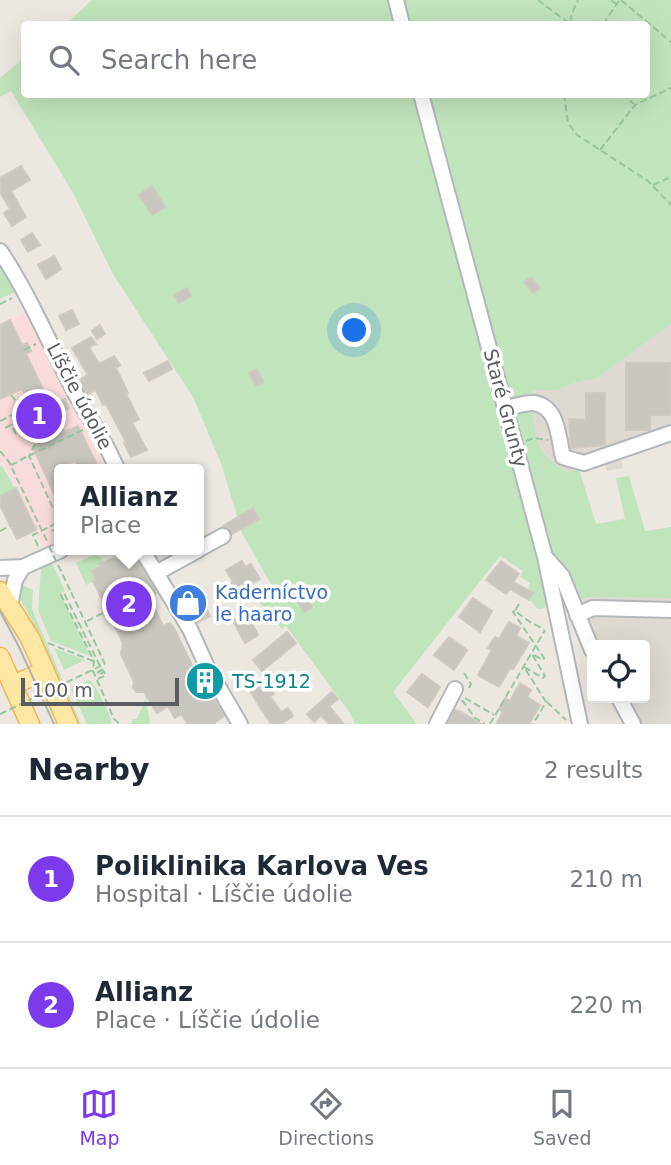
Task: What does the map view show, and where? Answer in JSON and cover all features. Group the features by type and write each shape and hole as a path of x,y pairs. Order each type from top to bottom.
{"main road":[{"path":"5,599 30,638 68,724"},
{"path":"0,657 30,724"},
{"path":"13,685 45,671"}],"street":[{"path":"396,0 401,21"},
{"name":"Staré Grunty","path":"422,98 545,557 580,724"},
{"name":"Líščie údolie","path":"0,251 115,464"},
{"path":"506,408 533,403 546,408 555,419 563,457 584,463 671,433"},
{"path":"204,547 223,536"},
{"path":"0,568 54,552"},
{"path":"145,555 190,629 208,669 240,724"},
{"path":"156,573 190,555"},
{"path":"545,557 562,576 588,640"},
{"path":"5,599 31,559"},
{"path":"564,642 579,620 593,608 671,610"},
{"path":"437,724 461,689"},
{"path":"621,703 634,724"}],"path":[{"path":"538,0 566,21"},
{"path":"571,21 578,0"},
{"path":"611,0 617,4"},
{"path":"605,21 620,0 646,21"},
{"path":"650,25 671,42"},
{"path":"650,98 671,88"},
{"path":"565,98 568,122 577,135 652,185 671,205"},
{"path":"627,98 635,105"},
{"path":"600,150 635,105 650,98"},
{"path":"652,185 671,177"},
{"path":"0,304 20,294"},
{"path":"24,350 29,348"},
{"path":"11,394 23,410 40,444"},
{"path":"0,421 23,410"},
{"path":"5,428 11,425 16,434 20,432 16,424"},
{"path":"20,460 80,431"},
{"path":"10,465 29,456 37,440"},
{"path":"0,451 10,465 105,664 0,713"},
{"path":"29,456 54,511"},
{"path":"31,559 33,536 54,524"},
{"path":"0,531 10,526"},
{"path":"100,666 64,593 61,594 94,661 93,671 114,719 120,724"},
{"path":"519,604 513,612 544,658 543,660 531,654"},
{"path":"85,622 107,611"},
{"path":"515,611 550,632 552,640 564,642"},
{"path":"489,724 545,630"},
{"path":"48,643 94,661"},
{"path":"524,667 543,678 545,676 531,654"},
{"path":"524,667 546,702 571,724"},
{"path":"94,669 97,673 102,670 104,672 99,675 97,672 103,669 106,675 97,679"},
{"path":"461,689 471,684 464,673"},
{"path":"485,724 475,718 462,700 464,697 494,716"},
{"path":"533,724 546,702"}],"shaded area":[{"path":"25,313 102,464 54,464 54,543 44,548 3,462 0,463 0,321 2,324"},
{"path":"671,324 671,442 621,459 623,468 607,471 604,461 568,472 553,464 534,438 532,389 557,390 580,381 596,379"},
{"path":"591,597 671,598 671,724 641,724 628,703 650,703 650,640 596,640 577,602"}],"green space":[{"path":"92,0 671,0 671,324 596,379 580,381 557,390 532,390 534,427 540,447 568,472 579,469 596,524 625,519 616,478 629,476 645,531 671,527 671,598 591,597 567,604 547,599 544,608 538,609 530,600 533,593 528,589 530,583 520,577 523,571 500,556 393,692 417,724 355,724 350,713 286,626 282,629 254,596 272,586 242,533 222,466 193,397 114,276 72,191 11,91 0,97 0,78 21,60 21,98 650,98 650,21 69,21"},
{"path":"0,262 17,291 0,299"},
{"path":"2,466 15,488 0,496 0,467"},
{"path":"93,555 101,557 104,562 92,571 96,580 86,585 76,563"},
{"path":"52,563 65,591 60,594 90,656 51,641 38,610 41,568"},
{"path":"20,584 33,590 32,609 81,724 74,724 45,657 41,637 19,597"},
{"path":"54,648 85,660 64,670"},
{"path":"90,680 112,724 87,724 71,689"},
{"path":"146,697 150,724 131,724 133,719 137,719"}],"building":[{"path":"21,166 30,180 11,191 26,217 12,226 4,213 10,209 0,192 0,178"},
{"path":"152,186 165,207 152,215 139,195"},
{"path":"32,233 40,245 28,252 21,240"},
{"path":"54,256 61,269 46,279 38,265"},
{"path":"531,277 540,288 533,293 524,282"},
{"path":"187,288 191,296 179,303 174,295"},
{"path":"72,310 79,324 66,330 59,316"},
{"path":"10,320 22,345 27,343 31,351 26,354 51,406 65,399 69,408 56,415 64,432 78,426 97,464 76,464 75,461 54,464 54,494 33,447 47,440 22,389 0,399 0,325"},
{"path":"100,325 105,334 97,339 92,331"},
{"path":"91,337 96,344 89,347 99,364 114,356 120,365 116,368 139,419 132,423 147,450 131,457 106,404 103,405 96,390 87,395 79,380 88,375 72,348"},
{"path":"168,361 172,369 149,381 144,373"},
{"path":"626,363 671,363 671,415 650,415 650,430 626,430"},
{"path":"257,369 263,382 256,386 249,373"},
{"path":"586,393 605,393 605,445 571,448 569,419 586,420"},
{"path":"16,488 36,530 17,539 0,505 0,496"},
{"path":"253,508 259,519 232,534 229,528 223,526"},
{"path":"121,555 135,555 156,593 150,598 163,626 170,623 174,628 194,669 224,716 213,724 188,724 181,714 175,718 168,706 157,713 144,692 136,692 121,654 123,643 93,581 96,580 92,571 101,566 100,564"},
{"path":"242,561 245,567 251,564 260,579 245,587 250,595 237,602 228,585 233,582 226,570"},
{"path":"501,561 519,574 513,582 533,593 529,600 510,589 506,594 486,580"},
{"path":"302,590 312,607 304,612 294,595"},
{"path":"197,591 210,616 197,623 183,598"},
{"path":"473,598 492,611 480,632 459,617"},
{"path":"247,614 258,635 245,643 233,621"},
{"path":"509,622 520,628 516,636 529,643 499,687 478,675 492,650 488,648 495,637 499,639"},
{"path":"287,632 296,643 262,671 253,660"},
{"path":"449,637 467,650 454,670 434,655"},
{"path":"422,674 440,687 428,707 407,692"},
{"path":"264,681 274,694 270,696 281,712 288,708 293,716 281,724 271,724 250,691"},
{"path":"520,683 531,690 527,697 540,705 529,724 496,724 503,712 499,709 505,698 510,701"},
{"path":"332,692 338,699 329,706 344,724 329,724 321,715 314,722 307,714"},
{"path":"455,710 461,712 481,724 448,724"}],"tram line":[{"path":"0,611 54,724"}],"place":[{"name":"Poliklinika Karlova Ves","path":"39,416"},
{"name":"Kaderníctvo le haaro","path":"188,603"},
{"name":"Allianz","path":"129,604"},
{"name":"TS-1912","path":"205,681"}]}
